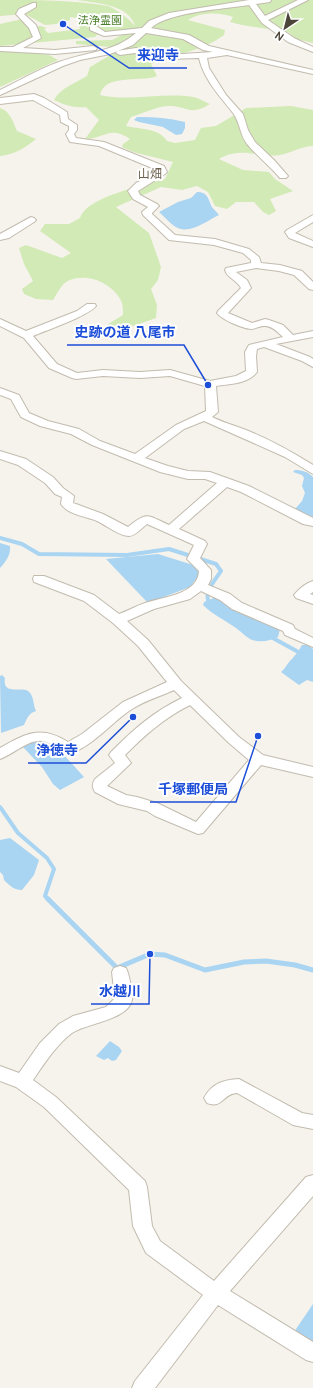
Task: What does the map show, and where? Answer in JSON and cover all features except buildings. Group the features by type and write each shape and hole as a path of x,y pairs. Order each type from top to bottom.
{"street":[{"path":"0,92 60,64 78,58 107,52 130,43 152,23 172,15 267,0"},
{"path":"264,19 304,0"},
{"path":"250,2 264,19 291,40 313,50"},
{"path":"16,49 36,38 33,27 20,14 22,11 33,5"},
{"path":"93,28 104,34 144,30 177,35 186,37 206,48 313,72"},
{"path":"0,49 55,52 95,48 104,49 110,54 136,50 143,54 155,57 225,53"},
{"path":"202,55 205,68 211,75 214,84 239,114 244,130 251,143 283,176"},
{"path":"0,101 34,97 64,114 64,120 73,125 73,130 70,134 73,140 102,144 161,168 162,172 158,176 137,185 133,191 136,197 154,206 148,212 148,215 172,238 215,242 246,251 256,259 256,265"},
{"path":"313,218 290,232 292,236 313,244"},
{"path":"0,237 6,236 31,220"},
{"path":"291,339 279,327 265,322 252,326 226,317 222,313 246,288 243,282 230,272 230,270 256,265 280,268 298,273 313,287"},
{"path":"26,335 63,318 81,313 91,306"},
{"path":"0,322 26,335 53,366 76,376 103,373 170,373 210,384 239,379 252,372 250,352 253,346 313,334"},
{"path":"262,343 306,359 313,364"},
{"path":"137,458 180,427 212,412 210,384"},
{"path":"0,391 15,397 25,415 44,424 75,431 96,443 164,469 188,475 206,475 226,482 245,489 307,521 313,522"},
{"path":"204,417 221,426 231,428 289,455 313,470"},
{"path":"0,455 22,462 49,480 59,491 68,496 67,504 74,509 102,519 129,532 146,519 201,544 192,559 205,570 205,579 200,586 184,596 149,606 118,620"},
{"path":"170,531 226,482"},
{"path":"39,579 89,598 118,620 143,643 176,684 191,699 234,740 258,759 313,772"},
{"path":"313,585 302,595 313,600"},
{"path":"200,586 225,597 237,606 288,628 290,632 313,643"},
{"path":"0,754 25,740 40,736 51,738 68,749 87,737 128,706 176,684"},
{"path":"191,699 168,710 147,725 116,755 124,763 100,783 100,788 123,800 152,806 160,812 198,830 258,759"},
{"path":"134,703 157,718"},
{"path":"22,1082 46,1048 65,1029 79,1021 112,1012 124,1000 120,972"},
{"path":"0,1073 22,1082 50,1102 138,1187 143,1226 153,1247 216,1293 313,1353"},
{"path":"213,1098 225,1087 239,1086 299,1120 313,1122"},
{"path":"142,1388 216,1293 313,1183"}],"green space":[{"name":"法浄霊園","path":"0,0 68,1 108,6 123,14 135,26 132,19 119,9 102,4 77,0 313,0 313,43 296,39 288,32 230,22 233,17 228,15 198,15 188,20 225,30 224,35 197,49 151,64 157,76 115,81 103,88 100,95 111,97 181,96 200,99 210,104 198,110 171,106 156,108 131,117 126,126 154,131 167,141 175,143 195,140 201,128 216,126 246,108 291,106 313,110 313,146 280,155 272,156 250,153 235,153 219,159 243,170 269,172 275,179 293,191 270,199 276,211 269,215 263,212 254,202 236,202 227,209 215,206 208,192 197,186 182,190 161,187 116,207 149,233 161,267 158,280 151,289 157,305 156,318 119,331 105,326 123,315 122,303 113,290 98,281 90,279 74,279 64,283 53,300 36,299 24,294 22,289 33,281 24,264 19,248 26,245 62,258 71,253 40,231 45,224 69,224 80,218 93,204 104,198 131,188 165,179 173,162 133,152 122,147 123,144 130,139 117,133 85,139 99,120 86,107 69,106 54,100 64,89 87,76 90,67 119,50 110,47 76,44 76,41 112,40 128,32 98,34 95,37 0,46 0,24 23,19 30,26 41,26 47,28 44,29 48,33 80,29 78,25 84,23 77,18 70,17 70,20 45,25 25,14 0,16"},
{"path":"19,50 49,55 58,60 0,87 0,52"},
{"path":"0,108 9,114 17,131 36,139 20,150 0,156"}],"water":[{"path":"137,117 161,118 185,122 185,128 182,134 176,135 163,127 134,120"},
{"path":"197,192 201,192 206,195 212,207 219,215 194,228 183,229 173,225 159,212 178,202 191,198"},
{"path":"295,470 300,470 313,477 313,517 295,509 302,501 305,493 302,486 304,478 302,475 293,472"},
{"path":"0,543 10,546 10,552 8,558 0,568"},
{"path":"158,554 193,565 198,569 200,574 190,587 148,603 106,559"},
{"path":"216,597 280,629 278,637 271,640 262,641 254,641 248,638 203,605 204,602"},
{"path":"302,645 308,645 313,649 313,682 307,680 299,685 281,672"},
{"path":"2,675 5,678 6,687 9,689 25,690 30,693 36,711 30,714 24,725 1,733 0,676"},
{"path":"36,740 44,740 53,743 84,777 60,790 53,784 42,767 23,747"},
{"path":"10,838 39,860 34,875 22,890 10,886 4,880 3,875 0,872 0,840"},
{"path":"110,1041 122,1051 116,1060 112,1061 108,1058 104,1060 96,1056"},
{"path":"313,1304 313,1344 294,1332"}],"waterway":[{"path":"0,538 22,544 39,554 127,555 169,549 216,564 221,571 208,592 208,600 210,604"},
{"path":"271,637 302,654"},
{"path":"0,807 18,833 47,858 54,869 45,896 117,968 150,954 165,955 205,970 244,962 266,961 295,965 313,970"}],"place":[{"name":"来迎寺","path":"63,24"},
{"name":"史跡の道 八尾市","path":"208,385"},
{"name":"浄徳寺","path":"133,717"},
{"name":"千塚郵便局","path":"258,736"},
{"name":"水越川","path":"150,954"}],"district":[{"name":"山畑","path":"150,174"}]}
